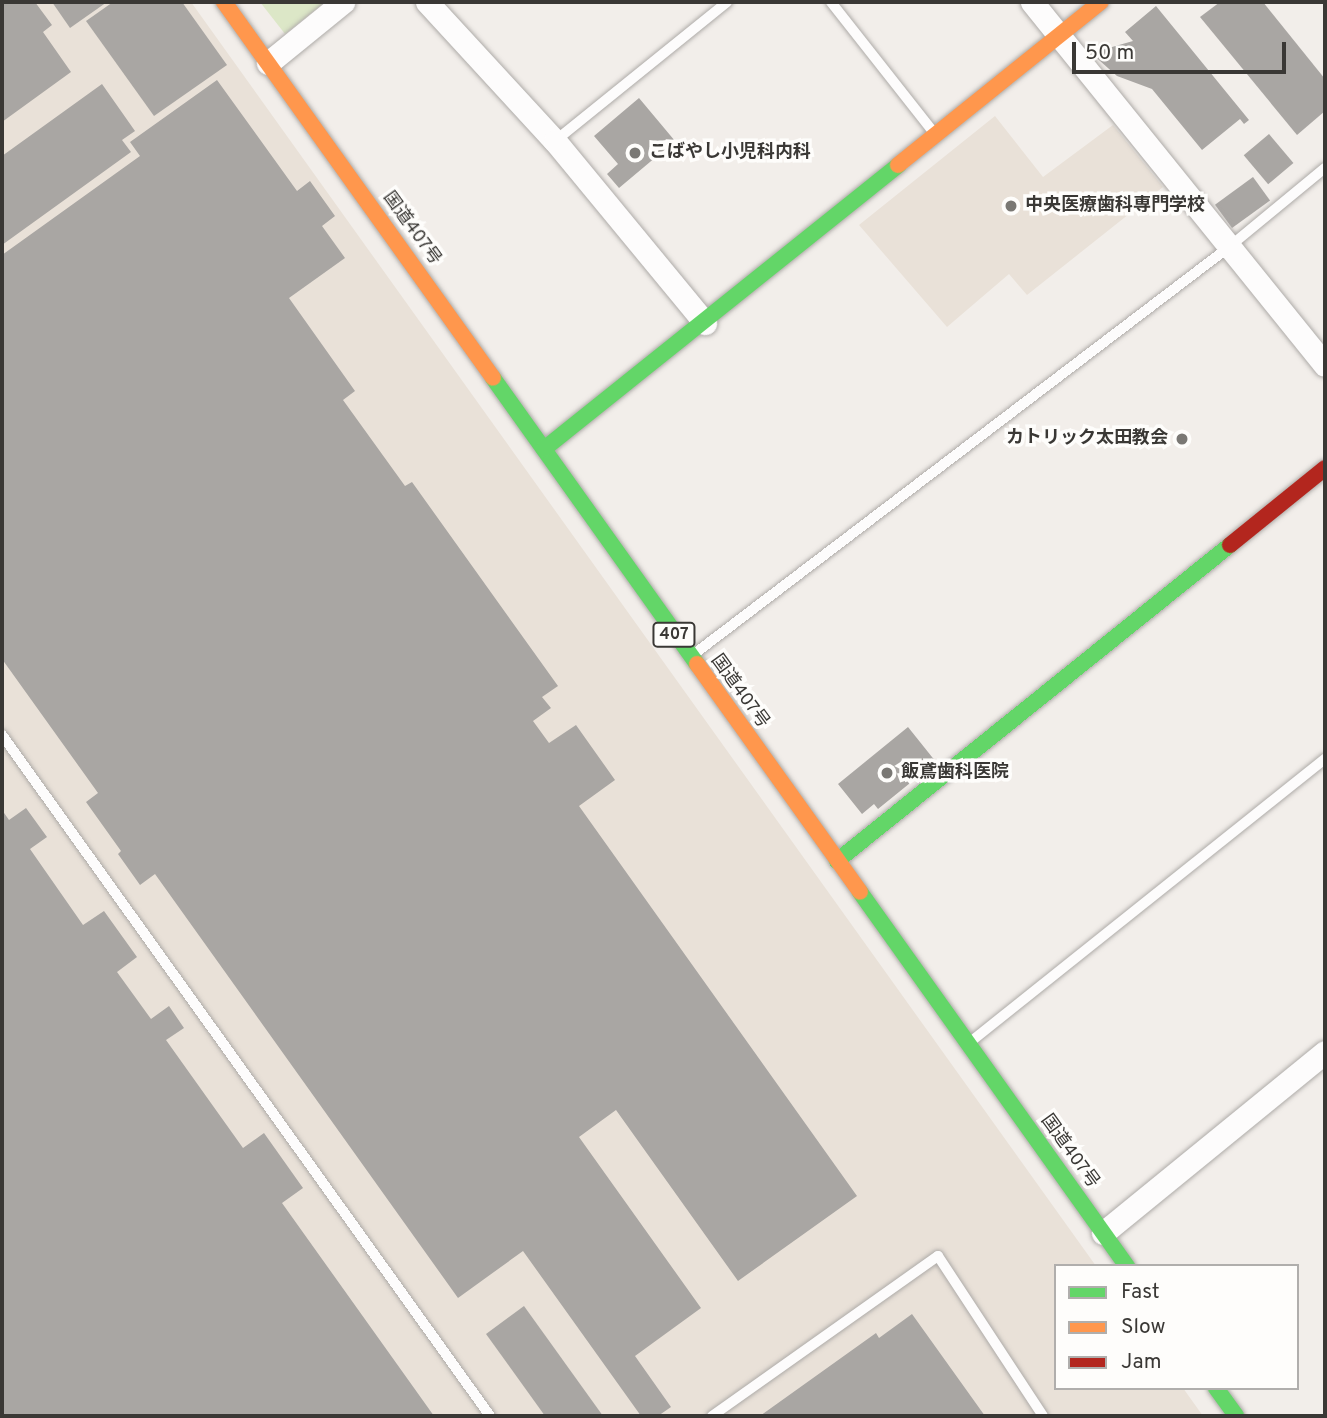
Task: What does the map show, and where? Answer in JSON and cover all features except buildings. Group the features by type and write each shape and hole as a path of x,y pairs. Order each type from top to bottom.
{"main road":[{"name":"国道407号","path":"223,2 1126,1264"},
{"path":"544,449 705,323 1101,2"},
{"path":"837,861 1325,468"},
{"path":"1217,1390 1236,1416"}],"street":[{"path":"268,63 343,2"},
{"path":"427,2 555,141 705,323"},
{"path":"1032,2 1325,365"},
{"path":"1103,1234 1325,1052"}],"lane":[{"path":"555,141 727,2"},
{"path":"831,2 936,136"},
{"path":"690,657 1230,247 1325,168"},
{"path":"2,735 490,1416"},
{"path":"968,1044 1325,759"},
{"path":"712,1416 938,1256 1043,1416"}],"shaded area":[{"path":"2,2 191,2 1095,1264 1054,1264 1054,1390 1184,1390 1203,1416 2,1416"},
{"name":"中央医療歯科専門学校","path":"995,116 1043,177 1113,125 1163,187 1027,295 1009,274 947,327 859,225"}],"green space":[{"path":"260,2 325,2 285,34"}],"traffic: fast":[{"path":"544,449 898,165"},
{"path":"493,378 697,664"},
{"path":"837,861 1230,545"},
{"path":"860,892 1126,1264"},
{"path":"1217,1390 1236,1416"}],"traffic: slow":[{"path":"224,2 493,378"},
{"path":"898,165 1101,2"},
{"path":"697,664 860,892"}],"traffic: jam":[{"path":"1230,545 1325,468"}],"place":[{"name":"こばやし小児科内科","path":"635,153"},
{"name":"中央医療歯科専門学校","path":"1011,206"},
{"name":"カトリック太田教会","path":"1182,439"},
{"name":"飯鳶歯科医院","path":"887,773"}]}
